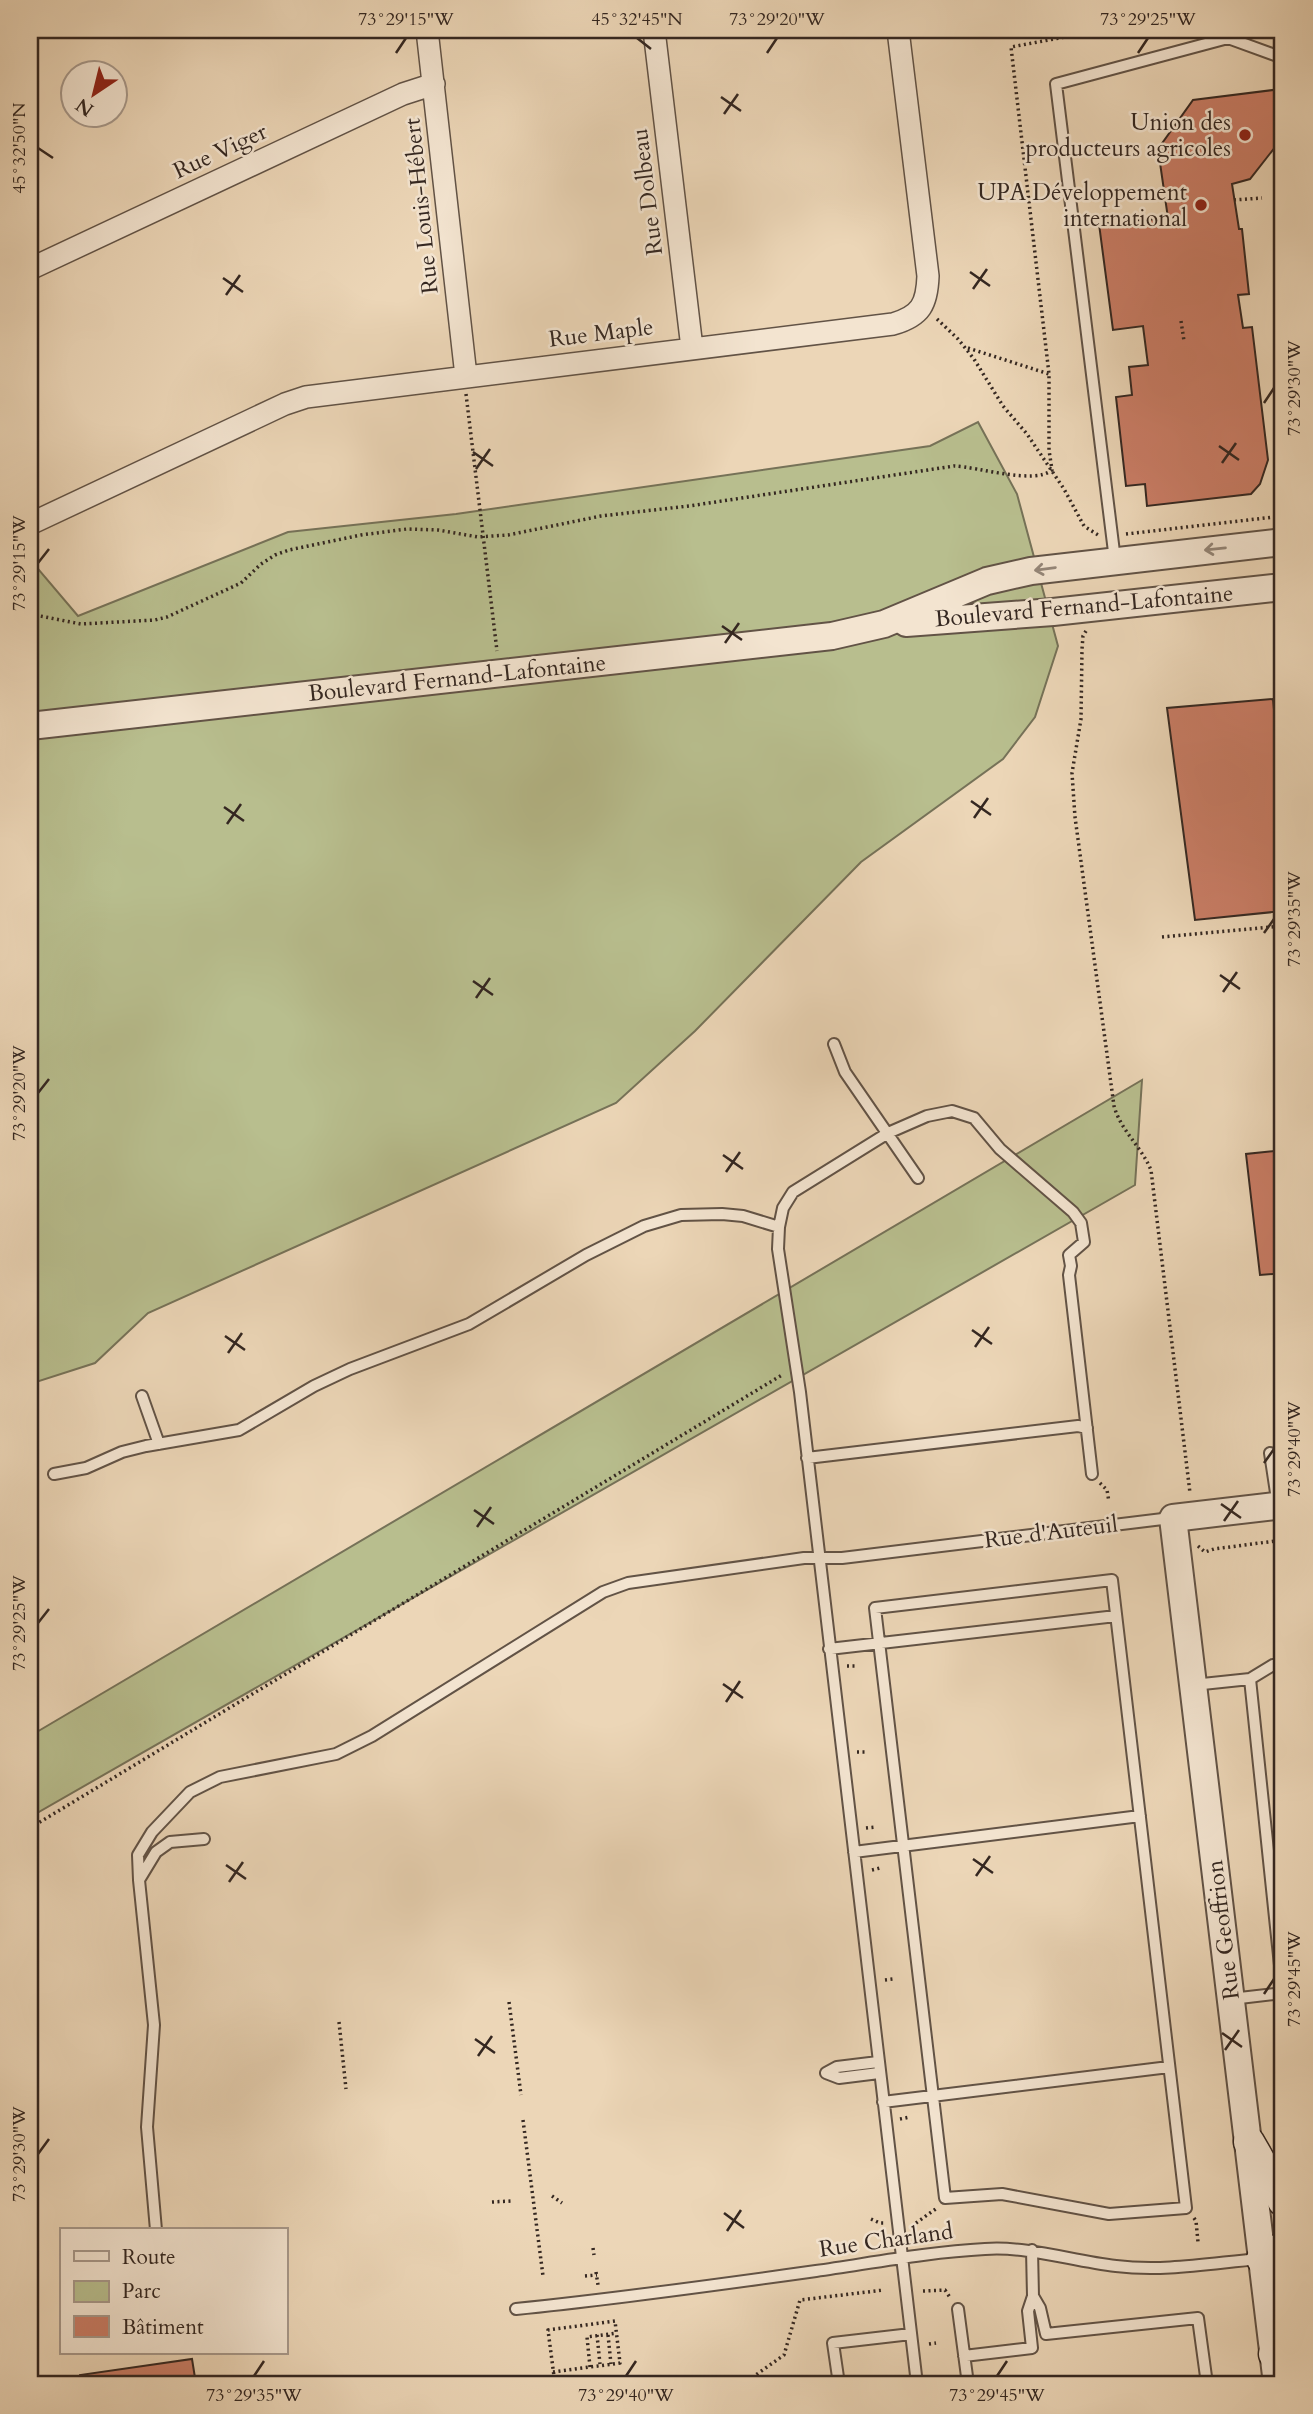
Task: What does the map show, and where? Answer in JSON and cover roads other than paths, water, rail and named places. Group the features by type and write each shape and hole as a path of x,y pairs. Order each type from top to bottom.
{"main road":[{"path":"1249,2142 1283,2202"}],"street":[{"name":"Rue Louis-Hébert","path":"427,30 466,382"},
{"name":"Rue Dolbeau","path":"654,30 692,348"},
{"name":"Rue Maple","path":"30,524 295,400 319,394 466,382 692,348 893,324 909,319 922,306 928,290 928,276 898,30"},
{"name":"Rue Viger","path":"30,269 403,94 434,84"},
{"name":"Boulevard Fernand-Lafontaine","path":"30,726 821,638 884,624 987,581 1031,571 1283,542"},
{"name":"Boulevard Fernand-Lafontaine","path":"884,624 1053,612 1283,587"},
{"name":"Rue d'Auteuil","path":"1173,1518 1281,1506"},
{"name":"Rue Geoffrion","path":"1173,1518 1249,2142 1276,2257 1278,2384"}],"lane":[{"path":"1115,560 1056,84 1228,38 1283,58"},
{"path":"834,1044 845,1072 918,1178"},
{"path":"917,2384 796,1367 778,1249 783,1208 793,1192 888,1133 942,1112 952,1111 974,1118 1000,1149 1057,1197 1081,1223 1084,1242 1069,1255 1092,1474"},
{"path":"54,1474 86,1468 122,1452 239,1430 314,1386 350,1369 484,1316 586,1255 644,1226 681,1215 722,1214 743,1216 779,1227"},
{"path":"142,1396 159,1444"},
{"path":"807,1458 1078,1426 1087,1429"},
{"path":"1270,1453 1281,1506"},
{"name":"Rue d'Auteuil","path":"156,2228 147,2127 153,2025 138,1855 152,1832 190,1792 220,1777 336,1754 372,1736 603,1592 628,1583 819,1558 842,1558 1173,1518"},
{"path":"1112,1580 1186,2208 1109,2214 1002,2194 945,2198 879,1643 874,1608 1112,1580"},
{"path":"829,1649 1116,1616"},
{"path":"1193,1685 1250,1679 1273,1665 1283,1664"},
{"path":"1231,1999 1283,1993 1250,1679"},
{"path":"854,1852 1139,1816"},
{"path":"139,1880 156,1852 170,1842 204,1839"},
{"path":"883,2102 1169,2067"},
{"name":"Rue Charland","path":"516,2309 795,2274 902,2257 1002,2248 1032,2250 1133,2268 1276,2257"},
{"path":"964,2356 1032,2348 1028,2311 1033,2296 1032,2250"},
{"path":"1033,2296 1040,2308 1046,2334 1198,2318 1207,2384"},
{"path":"958,2309 968,2384"},
{"path":"839,2384 833,2343 911,2334"}],"place":[{"name":"Union des producteurs agricoles","path":"1245,135"},
{"name":"UPA Développement international","path":"1201,205"}]}
